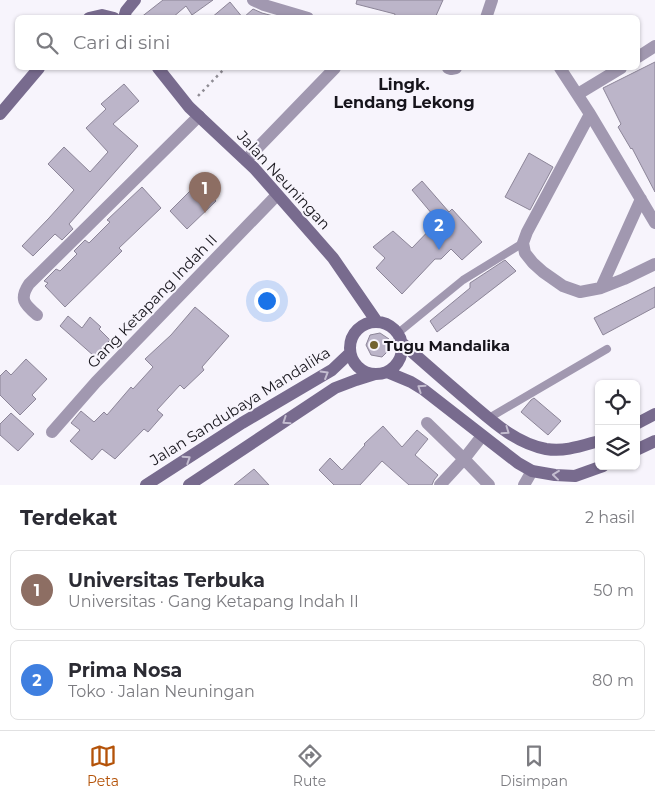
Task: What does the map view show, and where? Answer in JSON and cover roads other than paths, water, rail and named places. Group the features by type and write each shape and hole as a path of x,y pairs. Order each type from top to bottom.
{"main road":[{"path":"125,15 135,0"},
{"path":"0,114 38,70"},
{"name":"Jalan Neuningan","path":"160,70 189,107 246,160 333,258 378,322"},
{"path":"595,442 571,449 558,450 532,445 518,439 489,418 400,338 389,325 378,322 366,324 357,330 351,341 350,353 355,363 364,371 381,373 411,382 518,463 532,471 575,476 595,469"},
{"path":"189,485 335,388 396,366 402,355 400,338"},
{"name":"Jalan Sandubaya Mandalika","path":"146,485 242,423 332,370 350,353"},
{"path":"640,422 655,414"},
{"path":"640,448 655,441"},
{"path":"575,476 586,485"}],"street":[{"path":"253,0 298,15"},
{"path":"487,15 492,0"},
{"path":"640,56 655,46"},
{"path":"246,160 334,70"},
{"path":"561,70 578,94 655,223"},
{"path":"578,94 618,70"},
{"path":"590,114 527,232 523,243 525,253 542,272 563,286 580,292 601,288 624,280 655,264"},
{"path":"37,315 24,302 23,294 29,284 198,116"},
{"name":"Gang Ketapang Indah II","path":"52,432 96,382 278,196"},
{"path":"601,288 641,199"},
{"path":"427,423 489,485"},
{"path":"440,485 482,436"},
{"path":"524,485 532,471"}],"lane":[{"path":"400,338 463,280 523,243"},
{"path":"489,418 607,349"}],"place":[{"name":"Universitas Terbuka","path":"205,213"},
{"name":"Prima Nosa","path":"439,250"},
{"name":"Tugu Mandalika","path":"374,345"}],"district":[{"name":"Lingk. Lendang Lekong","path":"404,93"}]}
